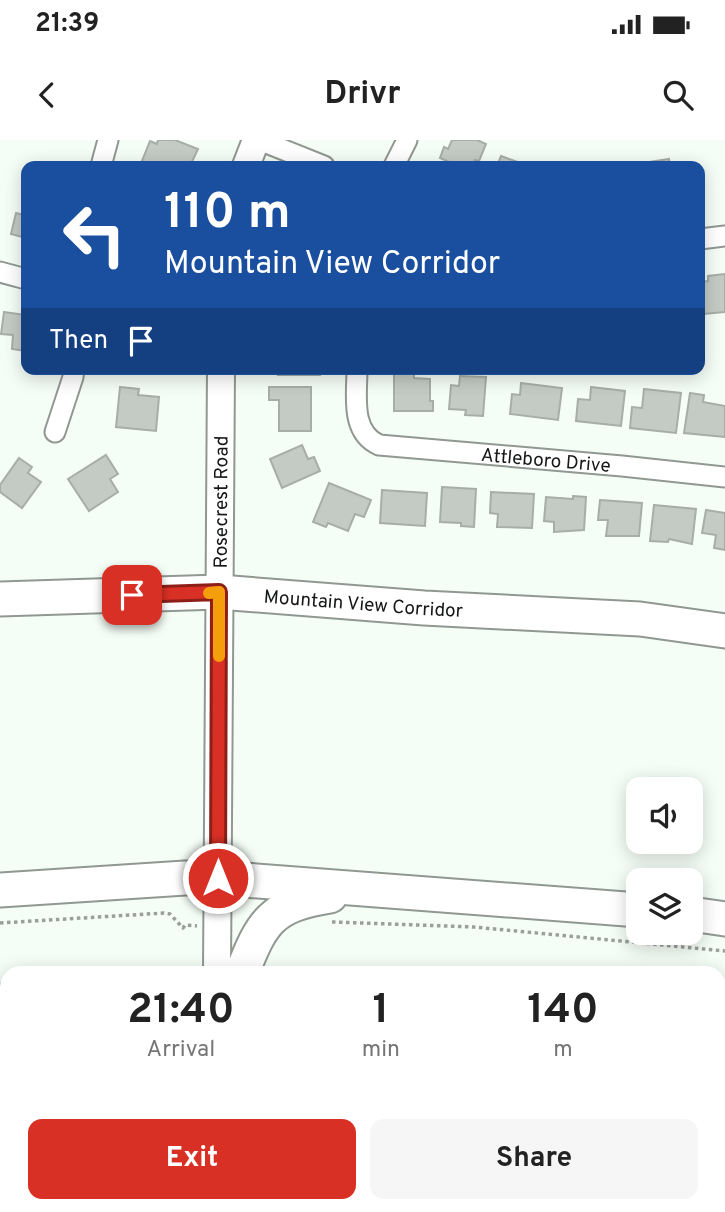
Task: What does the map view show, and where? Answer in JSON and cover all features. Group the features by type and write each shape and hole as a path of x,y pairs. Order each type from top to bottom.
{"highway":[{"name":"Mountain View Corridor","path":"0,599 219,592 424,608 640,619 725,631"},
{"path":"0,890 218,878 626,909"},
{"path":"245,966 255,938 280,910 303,900 368,889"},
{"path":"703,916 725,919"}],"main road":[{"path":"248,161 258,140"},
{"name":"Rosecrest Road","path":"217,966 221,375"}],"street":[{"path":"102,161 108,140"},
{"path":"258,140 311,161"},
{"path":"397,161 408,140"},
{"path":"705,238 725,236"},
{"path":"0,272 21,278"},
{"path":"55,432 73,375"},
{"name":"Attleboro Drive","path":"357,375 358,417 363,432 368,438 385,447 622,466 725,478"}],"path":[{"path":"0,923 164,913 170,914 183,928 186,925"},
{"path":"326,922 474,927 725,951"}],"building":[{"path":"158,140 175,140 198,149 192,161 142,161 150,141 157,144"},
{"path":"452,140 477,140 486,144 479,161 447,161 440,158 444,147 448,149"},
{"path":"501,156 515,161 499,161"},
{"path":"16,213 21,214 21,237 11,234"},
{"path":"725,274 725,312 705,314 705,281 708,281 708,276"},
{"path":"4,312 21,314 21,350 12,349 13,335 1,334"},
{"path":"394,375 414,375 414,378 430,379 433,411 394,411"},
{"path":"460,376 486,377 483,416 465,415 466,410 449,409 451,385 459,386"},
{"path":"521,383 562,388 558,420 510,414 512,394 520,395"},
{"path":"120,387 139,389 138,395 159,397 156,431 116,427"},
{"path":"269,387 311,387 311,431 279,431 279,400 269,400"},
{"path":"591,387 625,391 621,426 576,421 578,399 590,400"},
{"path":"644,389 681,393 676,433 630,428 632,407 642,408"},
{"path":"690,393 704,395 703,402 725,406 725,437 684,433"},
{"path":"302,445 308,459 314,457 320,471 282,488 270,459"},
{"path":"106,455 118,474 110,479 118,492 89,511 68,479"},
{"path":"19,458 32,467 28,473 41,482 22,508 0,492 0,485"},
{"path":"329,483 371,500 364,517 355,514 348,531 328,523 326,527 313,522"},
{"path":"442,487 476,489 474,527 440,522"},
{"path":"382,490 427,493 425,526 380,523"},
{"path":"491,492 534,494 532,528 497,527 498,514 490,513"},
{"path":"573,496 586,497 584,530 554,532 554,522 544,521 546,497 573,499"},
{"path":"600,500 642,503 639,536 606,536 608,520 598,520"},
{"path":"654,505 696,509 692,544 669,539 668,542 650,541"},
{"path":"706,510 725,513 725,550 714,548 716,535 702,533"}],"slow traffic":[{"path":"209,593 219,592 219,656"}],"route":[{"path":"132,595 219,592 218,878"}]}
